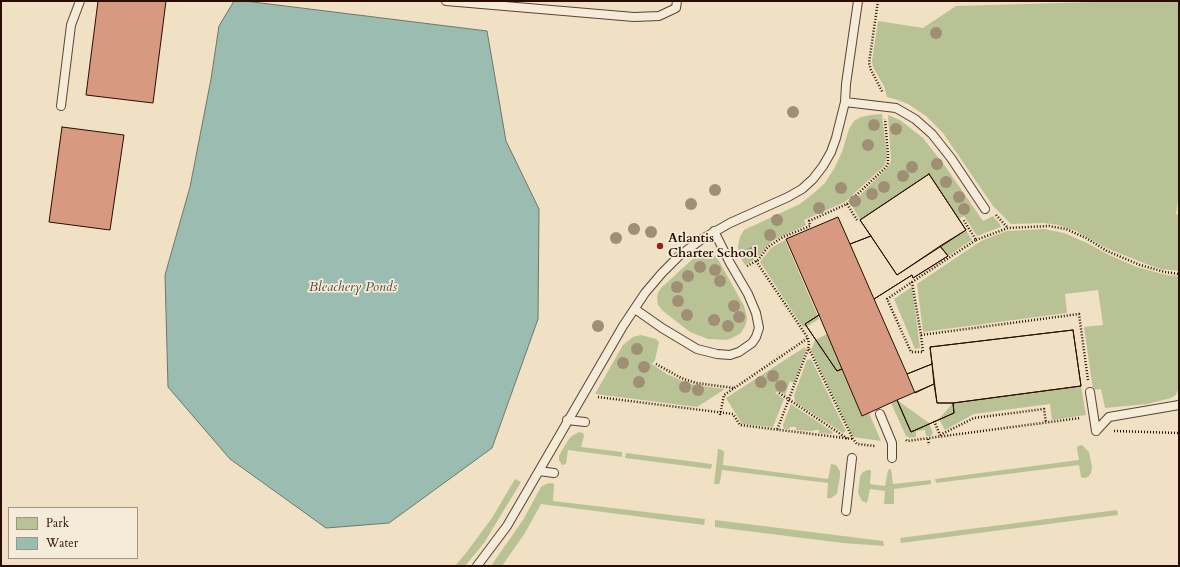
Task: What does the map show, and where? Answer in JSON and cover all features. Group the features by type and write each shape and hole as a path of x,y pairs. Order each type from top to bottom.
{"lane":[{"path":"61,106 71,25 80,1"},
{"path":"446,1 634,17 659,16 676,8 677,1"},
{"path":"477,566 506,526 622,326 645,293 662,273 679,256 714,231 802,189 813,179 823,166 831,152 836,138 844,102 858,1"},
{"path":"844,102 896,108 915,119 932,134 951,158 985,209"},
{"path":"635,309 662,328 697,349 717,354 730,355 739,352 752,343 759,328 756,313 748,294 714,231"},
{"path":"1090,392 1096,431"},
{"path":"1096,431 1109,417 1179,405"},
{"path":"880,414 892,444 892,458"},
{"path":"567,420 585,422"},
{"path":"846,511 852,458"},
{"path":"539,471 554,473"}],"path":[{"path":"878,1 869,63 883,94"},
{"path":"746,266 758,260 768,247 783,237 810,226 809,222 848,204 886,167 888,163 885,117"},
{"path":"848,204 857,220"},
{"path":"963,219 976,240"},
{"path":"912,282 923,352 911,352 887,299 912,282 976,240 1008,228 1049,226 1066,230 1086,238 1107,251 1140,265 1179,274"},
{"path":"756,261 808,338 808,348 777,430"},
{"path":"921,335 1079,314 1090,392"},
{"path":"720,414 724,395 808,338"},
{"path":"808,348 852,439 857,444 875,446"},
{"path":"656,364 681,378 696,383 734,388"},
{"path":"779,393 848,439"},
{"path":"594,396 720,414 733,414 740,426 852,439"},
{"path":"940,436 974,418 1044,409 1046,423"},
{"path":"903,438 907,441 1081,418"},
{"path":"934,421 940,436"},
{"path":"1096,431 1179,433"},
{"path":"928,438 929,445"}],"green space":[{"path":"1179,1 1179,195 1176,214 1179,215 1179,271 1161,269 1146,264 1106,248 1076,231 1058,225 1044,223 1011,224 993,206 943,133 926,116 908,104 887,97 884,86 873,67 872,61 878,21 923,28 956,6"},
{"path":"882,114 887,158 884,166 845,202 804,220 806,225 772,241 757,258 745,265 739,255 738,246 740,237 744,230 800,204 814,193 825,183 835,167 842,152 849,129 854,121 861,117"},
{"path":"888,115 900,120 923,138 945,166 983,221 993,216 1001,227 977,236 964,216 959,219 929,174 860,220 851,204 888,167 891,161"},
{"path":"1044,229 1064,233 1137,267 1166,275 1179,276 1179,387 1176,395 1171,398 1147,404 1105,408 1101,389 1093,390 1084,327 1103,325 1098,290 1065,294 1067,313 923,332 917,284 981,241 1007,231"},
{"path":"966,230 972,240 948,256 940,246"},
{"path":"785,240 819,319 806,327 802,326 760,262 771,248"},
{"path":"702,253 711,254 719,261 744,306 747,319 745,326 741,333 727,340 708,339 690,332 663,311 658,305 657,298 661,288 697,255"},
{"path":"912,287 920,348 915,349 894,299"},
{"path":"827,334 862,416 869,413 881,441 853,437 811,350 815,340"},
{"path":"641,335 656,339 659,342 655,360 652,364 667,374 695,385 724,389 697,407 595,394 623,345 633,337"},
{"path":"805,347 806,350 794,383 790,381 785,395 779,391 775,393 784,399 773,427 742,424 726,398"},
{"path":"811,359 846,431 843,433 795,402 794,395 807,360"},
{"path":"1081,386 1086,415 1052,420 1050,404 974,414 945,430 939,419 953,403"},
{"path":"897,400 929,423 933,433 931,436 926,436 925,430 916,431 916,437 910,438 906,436 891,403"},
{"path":"791,404 833,432 832,434 819,433 819,430 796,430 796,427 784,429 783,425"},
{"path":"579,432 583,433 584,436 581,447 622,452 622,457 568,450 566,464 562,465 559,460 561,452 569,439"},
{"path":"1082,445 1089,452 1092,467 1091,473 1088,477 1084,478 1081,477 1079,465 936,483 935,479 1079,460 1077,448 1078,446"},
{"path":"718,449 724,452 723,465 828,479 831,464 836,465 840,471 837,494 831,498 827,498 828,483 722,470 719,484 714,484"},
{"path":"626,453 712,464 711,469 625,458"},
{"path":"891,469 893,484 931,480 931,484 894,489 894,504 884,504 885,491 870,489 867,503 862,501 858,493 862,473 867,470 871,470 870,484 885,486 888,470"},
{"path":"515,479 521,482 484,543 465,566 455,566 492,518"},
{"path":"552,483 554,484 553,501 705,519 704,525 541,504 525,533 502,566 491,566 523,520 541,487"},
{"path":"1117,510 1118,515 901,543 900,538"},
{"path":"715,520 883,541 884,546 843,543 715,527"}],"water":[{"name":"Bleachery Ponds","path":"234,1 245,1 487,31 506,141 539,209 538,319 492,448 389,523 326,528 230,459 168,387 165,275 190,187 211,79 219,26"}],"building":[{"path":"98,1 166,1 153,103 86,95"},
{"path":"62,127 124,135 110,230 49,222"},
{"path":"929,174 966,230 940,246 948,256 913,278 912,275 874,299 907,374 932,364 930,347 1073,330 1081,386 953,403 954,413 911,432 897,400 862,416 842,369 837,371 805,324 819,315 786,239 838,217 850,244 871,236 860,220"},
{"path":"929,174 966,230 897,275 860,220"},
{"path":"871,236 897,275 940,246 948,256 913,278 912,275 874,299 850,244"},
{"path":"819,315 842,369 837,371 805,324"},
{"path":"1073,330 1081,386 953,403 937,403 930,347"},
{"path":"932,364 934,384 915,393 907,374"},
{"path":"934,384 937,403 953,403 954,413 911,432 897,400"}],"place":[{"name":"Atlantis Charter School","path":"660,246"}]}
